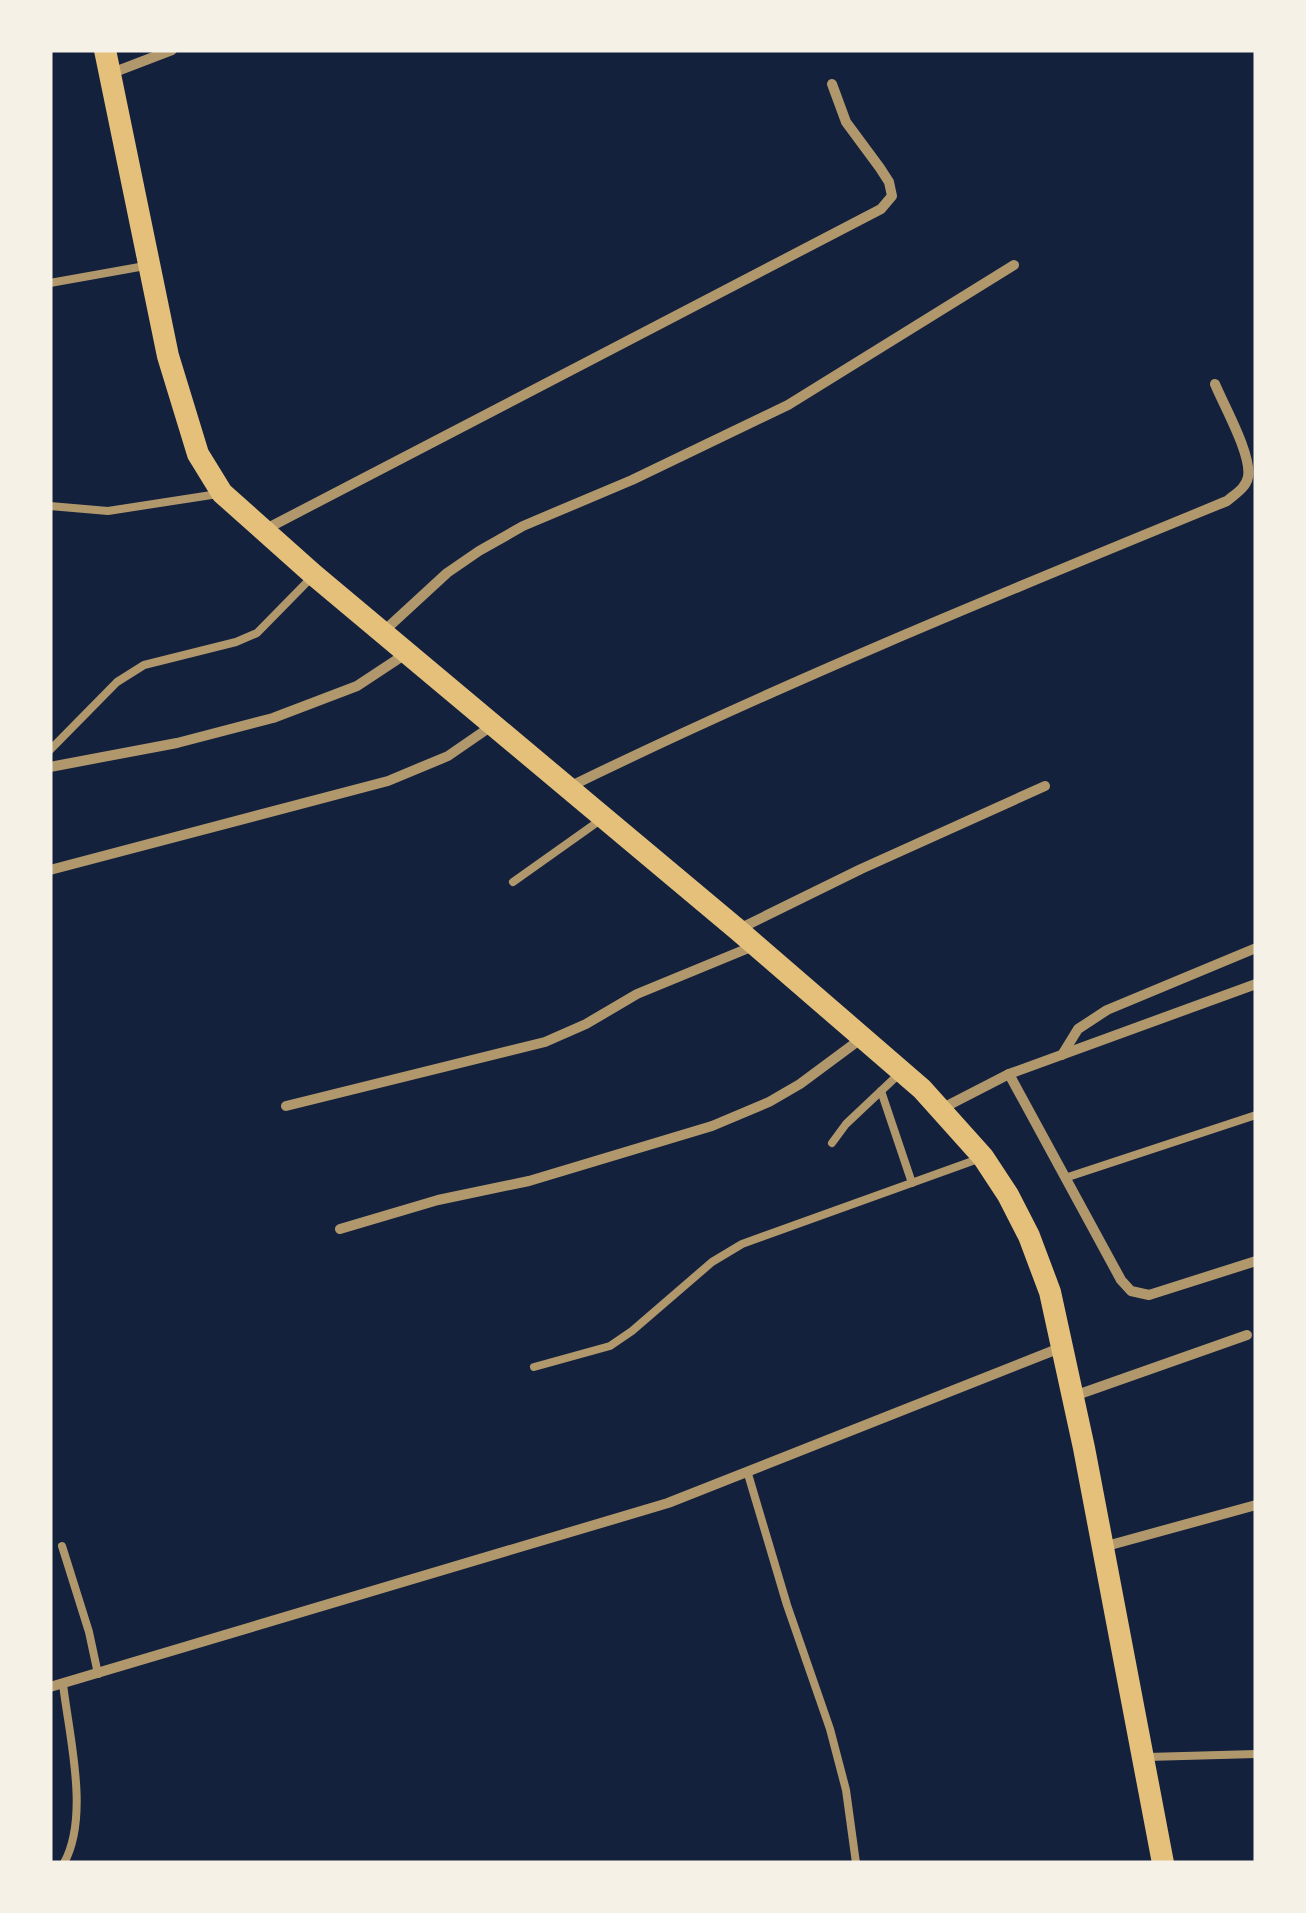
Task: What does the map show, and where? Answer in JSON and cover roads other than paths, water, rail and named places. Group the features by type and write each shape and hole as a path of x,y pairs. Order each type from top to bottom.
{"main road":[{"path":"104,50 168,356 198,454 222,493 901,1072 941,1110 1008,1194 1050,1292 1162,1863"}],"street":[{"path":"111,73 172,50"},
{"path":"263,530 881,209 892,196 889,182 846,122 832,84"},
{"path":"383,632 447,573 479,551 523,526 632,480 788,405 1014,265"},
{"path":"568,787 783,686 1227,501 1243,488 1248,476 1246,459 1215,384"},
{"path":"50,768 176,743 273,718 357,686 408,652"},
{"path":"50,870 388,780 448,756 494,724"},
{"path":"286,1106 546,1042 747,938 861,869 1044,786"},
{"path":"1062,1055 1078,1029 1107,1010 1256,948"},
{"path":"941,1110 1010,1074 1256,984"},
{"path":"340,1229 438,1200 529,1181 712,1126 800,1084 862,1038"},
{"path":"1010,1074 1121,1280 1131,1291 1148,1295 1256,1260"},
{"path":"1072,1396 1248,1335"},
{"path":"50,1688 650,1509 748,1474 1061,1348"},
{"path":"1102,1547 1256,1504"}],"lane":[{"path":"50,283 150,265"},
{"path":"50,506 108,511 222,493"},
{"path":"50,750 117,682 144,665 236,642 257,632 314,575"},
{"path":"512,882 604,817"},
{"path":"832,1143 901,1072"},
{"path":"882,1091 912,1183"},
{"path":"1068,1177 1256,1116"},
{"path":"534,1367 610,1346 632,1332 712,1262 742,1244 982,1157"},
{"path":"748,1474 830,1729 846,1790 856,1863"},
{"path":"62,1546 90,1632 98,1674"},
{"path":"63,1684 76,1817 74,1846 64,1863"},
{"path":"1142,1758 1256,1754"}]}
